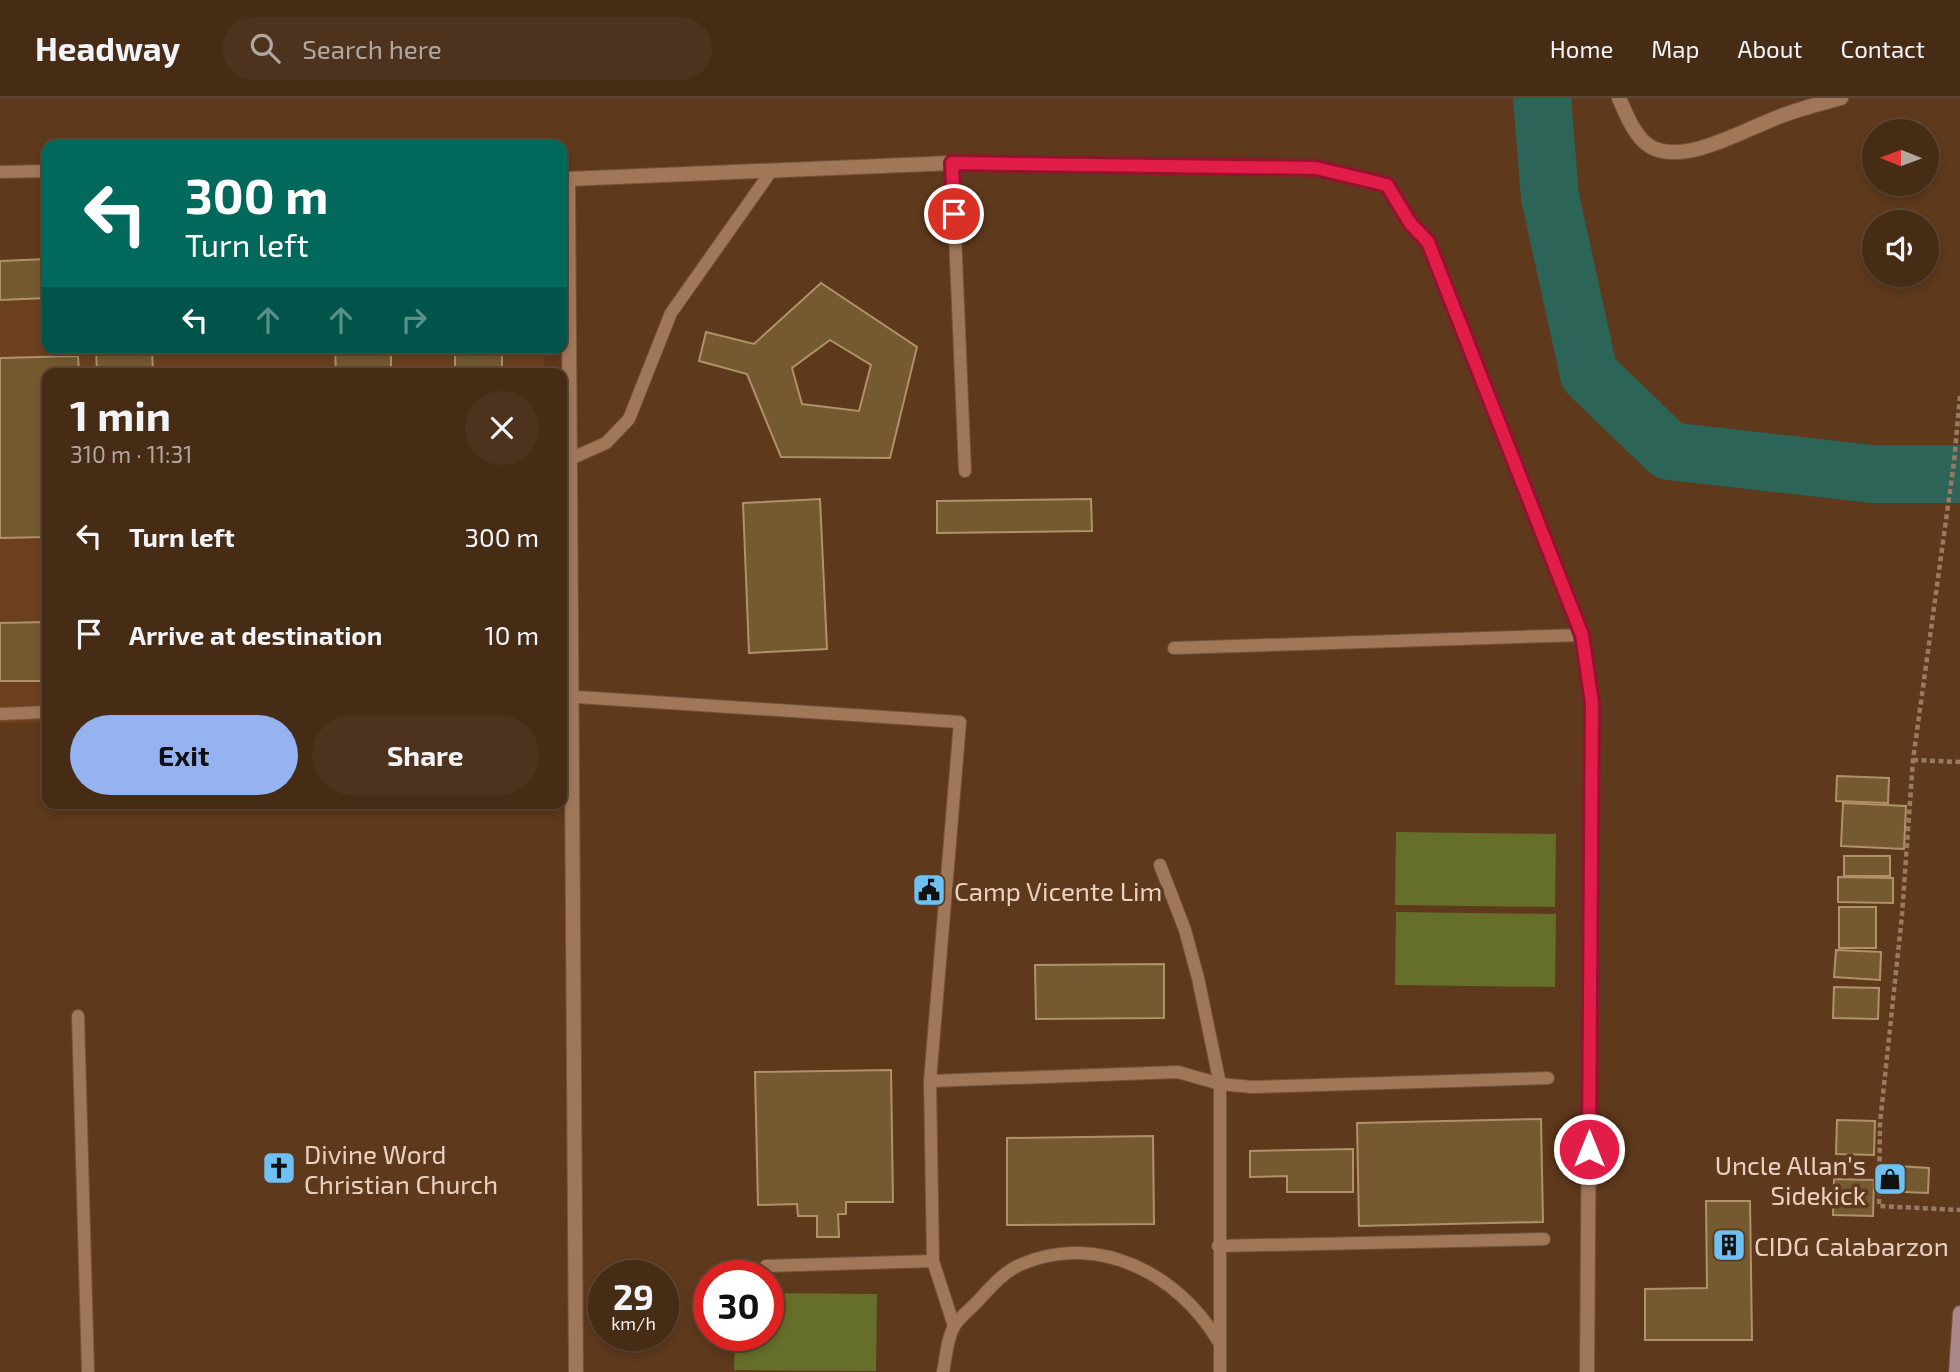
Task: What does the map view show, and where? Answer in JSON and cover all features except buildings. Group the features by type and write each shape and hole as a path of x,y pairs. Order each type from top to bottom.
{"main road":[{"path":"1955,1372 1960,1313"}],"street":[{"path":"1619,98 1631,125 1649,146 1670,153 1696,150 1784,114 1841,98"},
{"path":"576,1372 567,696 570,459 568,179 952,163 1316,168 1387,185 1410,223 1428,242 1582,635 1592,703 1587,1372"}],"lane":[{"path":"952,163 965,471"},
{"path":"570,459 606,443 629,419 671,313 772,170"},
{"path":"0,172 42,171"},
{"path":"1174,648 1582,635"},
{"path":"567,696 960,722 930,1081 933,1261 954,1326"},
{"path":"0,713 42,712"},
{"path":"1160,865 1185,930 1220,1084 1220,1372"},
{"path":"78,1016 88,1372"},
{"path":"930,1081 1178,1072 1220,1084 1252,1087 1548,1077"},
{"path":"1219,1246 1544,1239"},
{"path":"943,1372 954,1326 995,1283 1020,1265 1052,1254 1116,1257 1144,1268 1170,1284 1205,1319 1218,1341"},
{"path":"784,1265 933,1261"}],"path":[{"path":"1960,396 1954,463 1913,760 1902,915 1881,1124 1878,1206 1960,1210"},
{"path":"1913,760 1960,762"}],"shaded area":[{"path":"42,271 42,354 544,354 545,368 42,368 42,722 0,723 0,272"}],"green space":[{"path":"1396,832 1556,834 1555,907 1395,905"},
{"path":"1396,912 1556,914 1555,987 1395,985"},
{"path":"784,1293 877,1294 876,1371 734,1370 735,1351 784,1351"}],"waterway":[{"path":"1542,98 1550,197 1589,374 1669,451 1872,474 1960,474"}],"place":[{"name":"Camp Vicente Lim","path":"929,890"},
{"name":"Divine Word Christian Church","path":"279,1168"},
{"name":"Uncle Allan's Sidekick","path":"1890,1179"},
{"name":"CIDG Calabarzon","path":"1729,1245"}],"route":[{"path":"954,214 952,163 1316,168 1387,185 1410,223 1428,242 1582,635 1589,669 1592,703 1589,1149"}]}
